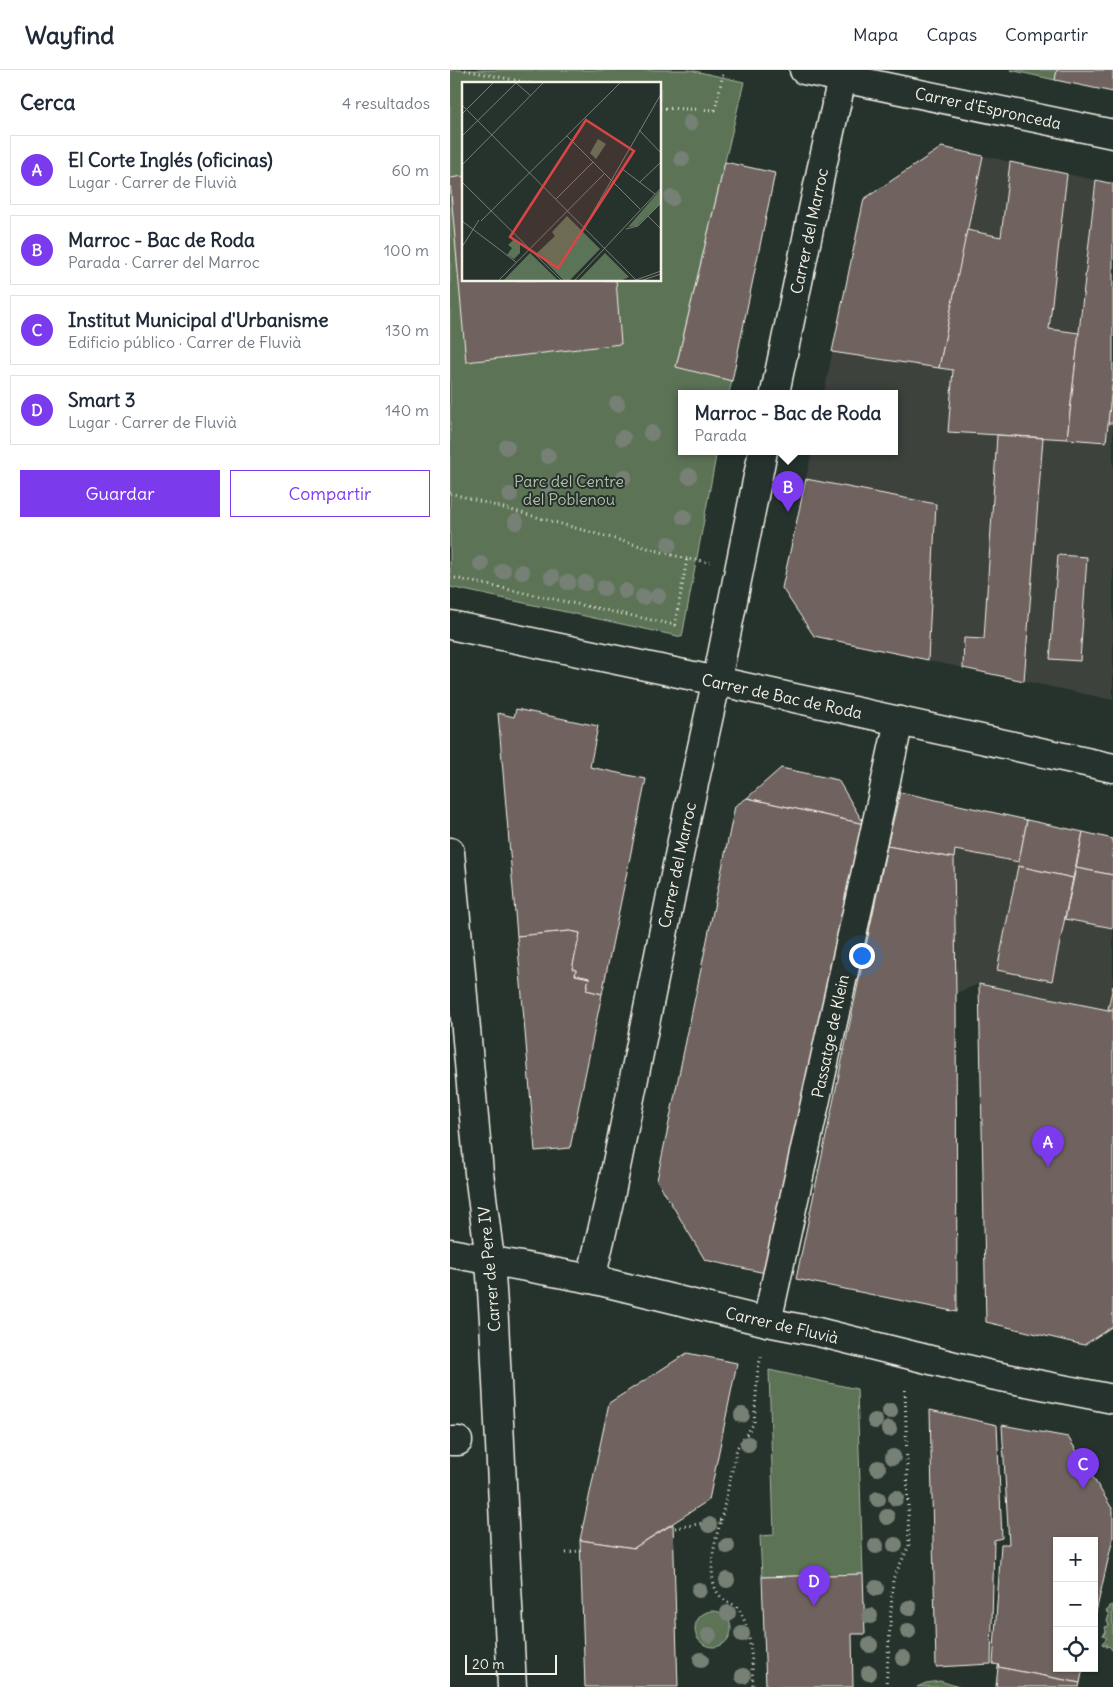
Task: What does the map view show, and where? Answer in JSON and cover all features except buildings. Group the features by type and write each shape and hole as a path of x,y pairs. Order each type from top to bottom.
{"street":[{"name":"Carrer d'Espronceda","path":"804,70 843,74 1113,134"},
{"name":"Carrer del Marroc","path":"776,390 843,74"},
{"name":"Carrer del Marroc","path":"590,1279 610,1197 762,455"},
{"name":"Carrer de Bac de Roda","path":"450,625 717,681 1113,768"},
{"name":"Passatge de Klein","path":"767,1322 899,721"},
{"name":"Carrer de Pere IV","path":"450,852 479,1173 490,1260 497,1357 499,1442 512,1687"},
{"name":"Carrer de Fluvià","path":"450,1253 590,1279 767,1322 818,1332 991,1375 1113,1399"}],"path":[{"path":"465,70 523,82"},
{"path":"661,108 715,110 723,74"},
{"path":"450,493 687,559 710,562"},
{"path":"450,577 674,625 687,559"},
{"path":"753,1687 747,1627 740,1612 733,1603 722,1598 716,1589 712,1568 714,1542 721,1520 737,1448 754,1423 758,1368 762,1353"},
{"path":"886,1687 893,1579 909,1546 905,1386"},
{"path":"675,1528 721,1520"},
{"path":"566,1553 578,1551"}],"shaded area":[{"path":"942,147 1113,184 1113,700 814,636 782,588 811,455 898,455 898,390 825,390 864,199"},
{"path":"900,792 1113,839 1113,1011 979,984 956,993"}],"green space":[{"name":"Parc del Centre del Poblenou","path":"450,70 690,70 744,82 676,366 732,381 730,390 678,390 678,455 716,455 682,637 450,587"},
{"path":"1010,70 1057,70 1055,80"},
{"path":"769,1370 857,1389 863,1574 762,1577 760,1536 774,1535"},
{"path":"1113,1605 1113,1651 1109,1646 1106,1647 1106,1644 1103,1645 1102,1643 1107,1638 1103,1636 1106,1631 1105,1627 1109,1626 1107,1621 1109,1615 1106,1611 1110,1608 1109,1606"},
{"path":"713,1611 720,1612 726,1616 730,1622 730,1636 726,1642 720,1646 713,1647 706,1646 700,1642 696,1636 695,1629 696,1622 700,1616 706,1612"},
{"path":"940,1681 959,1687 917,1687 926,1683"}],"place":[{"name":"Marroc - Bac de Roda","path":"788,512"},
{"name":"El Corte Inglés (oficinas)","path":"1048,1167"},
{"name":"Institut Municipal d'Urbanisme","path":"1083,1489"},
{"name":"Smart 3","path":"814,1606"}]}
